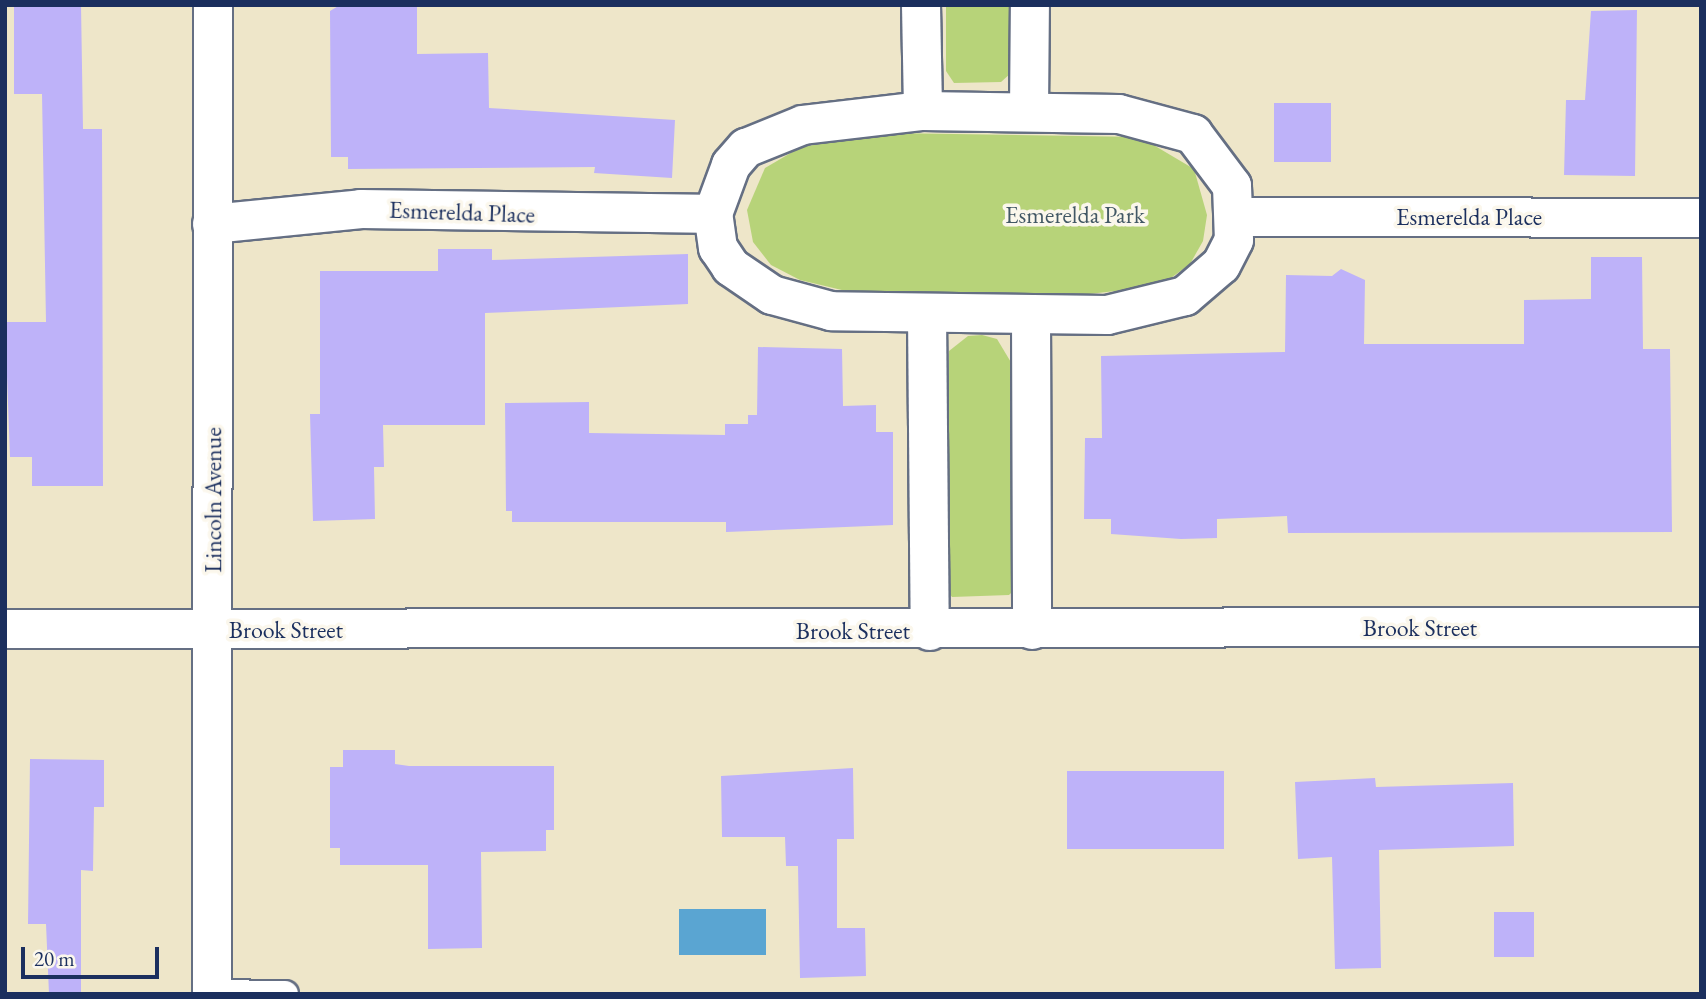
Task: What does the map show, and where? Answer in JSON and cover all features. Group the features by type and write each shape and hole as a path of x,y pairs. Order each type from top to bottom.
{"street":[{"name":"Lincoln Avenue","path":"212,993 213,5"},
{"path":"921,5 923,111"},
{"path":"1029,111 1030,5"},
{"path":"923,111 1029,111 1119,114 1194,134 1232,186 1238,217 1221,265 1185,296 1133,313 1031,315 831,311 772,295 731,267 718,248 713,214 732,165 746,148 803,125 923,111"},
{"name":"Esmerelda Place","path":"212,224 350,209 713,214"},
{"name":"Esmerelda Place","path":"1238,217 1701,218"},
{"path":"927,314 930,631"},
{"path":"1031,315 1031,630"},
{"name":"Brook Street","path":"5,629 930,631 1701,627"}],"lane":[{"path":"212,993 285,994"}],"green space":[{"path":"946,5 1011,5 1011,73 1001,82 954,83 946,71"},
{"name":"Esmerelda Park","path":"890,133 1140,137 1194,169 1207,215 1203,241 1190,264 1160,286 1089,294 846,291 800,280 771,265 753,242 747,210 765,168 801,147"},
{"path":"982,335 997,339 1015,369 1014,590 1009,595 952,597 947,591 949,351 968,336"}],"water":[{"path":"679,909 766,909 766,955 679,955"}],"building":[{"path":"14,5 81,5 83,129 102,129 103,486 32,486 32,457 10,457 5,322 46,322 42,94 14,94"},
{"path":"340,5 417,5 417,54 488,53 489,108 675,120 672,178 594,173 595,167 348,169 348,157 331,157 330,11"},
{"path":"1637,10 1635,176 1564,175 1566,100 1585,100 1591,11"},
{"path":"1274,103 1331,103 1331,162 1274,162"},
{"path":"438,249 492,249 492,260 688,254 688,304 485,313 485,425 383,425 384,467 374,467 375,519 313,521 310,414 320,414 320,271 438,271"},
{"path":"1591,257 1642,257 1643,349 1670,349 1672,532 1288,533 1287,516 1217,519 1217,538 1181,539 1111,534 1111,519 1084,519 1085,438 1102,438 1101,356 1285,352 1286,275 1332,276 1341,269 1365,280 1364,344 1524,344 1524,300 1591,299"},
{"path":"758,347 842,349 843,406 876,405 876,432 893,432 893,525 726,532 726,522 512,522 512,511 506,511 505,403 589,402 589,433 725,435 725,424 748,424 748,415 757,415"},
{"path":"343,750 395,750 395,764 409,766 554,766 554,830 546,830 546,851 481,852 482,948 428,949 428,865 340,865 340,848 330,848 330,767 343,767"},
{"path":"30,759 104,760 104,807 94,807 93,871 81,870 81,994 49,994 46,924 28,924"},
{"path":"853,768 854,839 837,839 837,928 865,928 866,976 800,978 798,866 786,866 785,837 722,837 721,776"},
{"path":"1067,771 1224,771 1224,849 1067,849"},
{"path":"1375,778 1376,787 1513,783 1514,846 1379,850 1381,968 1335,969 1332,857 1298,859 1295,782"},
{"path":"1494,912 1534,912 1534,957 1494,957"}]}
